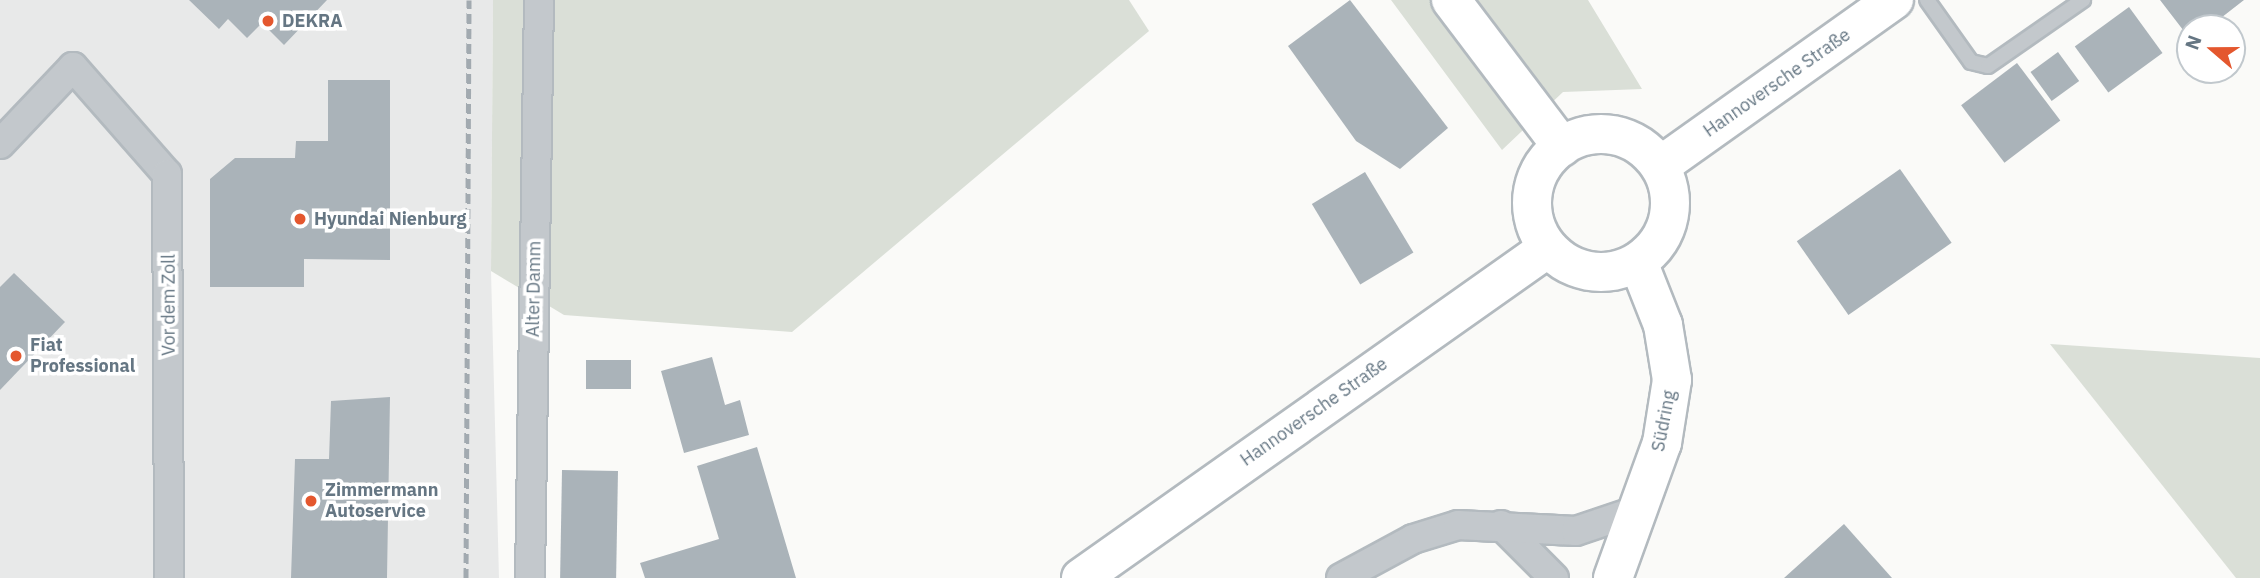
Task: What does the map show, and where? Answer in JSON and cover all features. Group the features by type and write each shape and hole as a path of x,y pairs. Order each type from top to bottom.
{"main road":[{"path":"1451,0 1562,147"},
{"name":"Hannoversche Straße","path":"1660,166 1894,0"},
{"path":"1606,134 1628,139 1660,166 1671,208 1654,248 1638,262 1599,272 1579,268 1548,248 1532,202 1536,179 1562,147 1585,136 1606,134"},
{"name":"Hannoversche Straße","path":"1081,578 1548,248"},
{"name":"Südring","path":"1613,578 1662,443 1672,380 1664,325 1638,262"}],"street":[{"name":"Alter Damm","path":"530,578 539,0"},
{"name":"Vor dem Zoll","path":"0,144 73,67 166,174 169,578"},
{"path":"1341,578 1413,539 1458,524 1576,531 1638,510"},
{"path":"1501,525 1553,578"}],"lane":[{"path":"1927,0 1971,62 1988,66 2083,0"}],"shaded area":[{"path":"0,0 493,0 491,271 499,578 0,578"},
{"path":"493,0 1129,0 1149,31 792,332 564,315 491,271"},
{"path":"1391,0 1588,0 1642,89 1563,92 1502,150"},
{"path":"2050,344 2260,358 2260,578 2236,578"}],"building":[{"name":"DEKRA","path":"189,0 327,0 284,45 262,23 247,38 228,19 219,29"},
{"path":"1350,0 1448,128 1400,169 1356,141 1288,46"},
{"path":"2160,0 2244,0 2226,14 2176,14 2176,21"},
{"path":"2129,7 2163,53 2108,92 2075,46"},
{"path":"2058,52 2079,81 2052,101 2030,72"},
{"path":"2017,63 2060,121 2004,163 1961,105"},
{"name":"Hyundai Nienburg","path":"328,80 390,80 390,260 304,259 304,287 210,287 210,179 235,158 295,158 296,141 328,141"},
{"path":"1900,169 1952,243 1848,315 1797,241"},
{"path":"1365,172 1413,253 1360,285 1312,204"},
{"name":"Fiat Professional","path":"14,273 65,322 0,390 0,287"},
{"path":"712,357 725,405 740,400 749,435 684,453 661,371"},
{"path":"586,360 631,360 631,389 586,389"},
{"path":"390,397 387,578 291,578 295,459 329,459 331,401"},
{"path":"757,447 796,578 645,578 640,563 719,539 697,466"},
{"path":"562,470 618,471 616,578 560,578"},
{"path":"1844,524 1892,578 1784,578"}],"railway":[{"path":"466,578 469,0"}],"place":[{"name":"DEKRA","path":"268,21"},
{"name":"Hyundai Nienburg","path":"300,219"},
{"name":"Fiat Professional","path":"16,356"},
{"name":"Zimmermann Autoservice","path":"311,501"}]}
